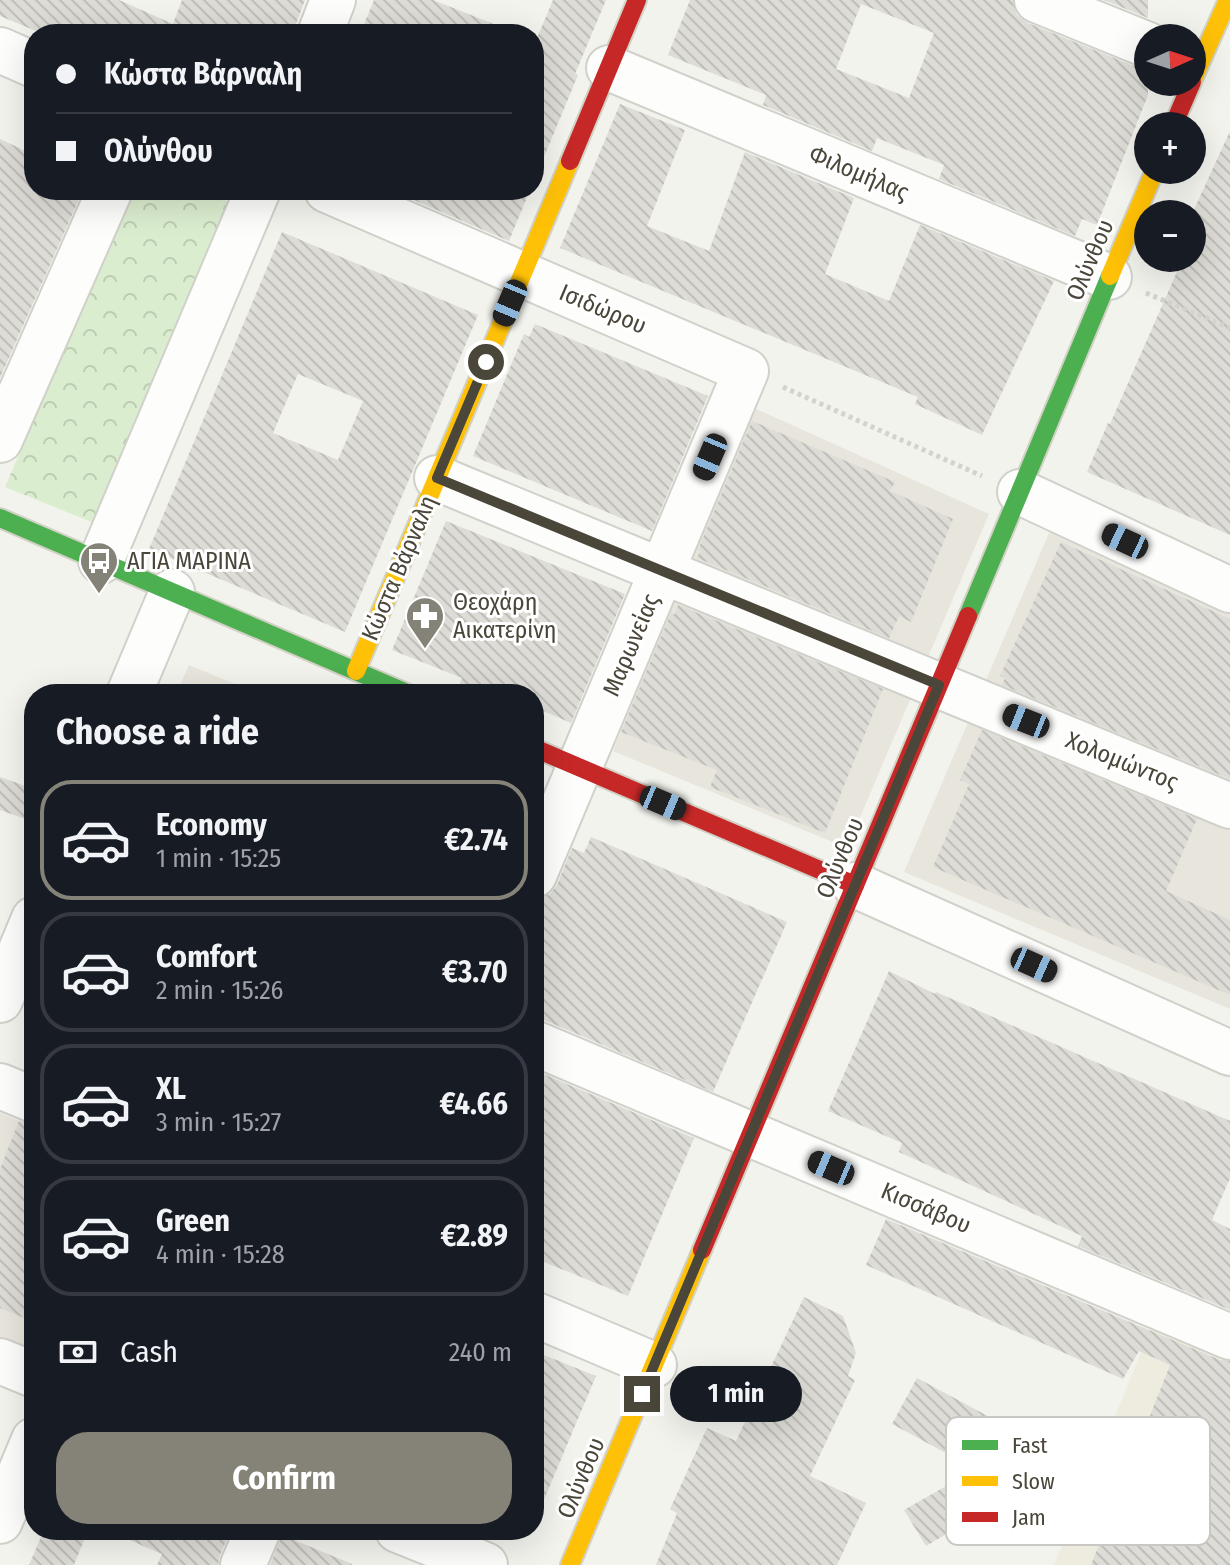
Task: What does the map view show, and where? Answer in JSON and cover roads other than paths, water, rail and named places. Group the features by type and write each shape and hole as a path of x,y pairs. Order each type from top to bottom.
{"street":[{"path":"324,24 333,0"},
{"name":"Κώστα Βάρναλη","path":"351,683 637,0"},
{"path":"1037,0 1134,39"},
{"path":"1206,49 1226,8"},
{"path":"0,50 24,61"},
{"name":"Φιλομήλας","path":"609,68 1109,277"},
{"name":"Ολύνθου","path":"570,1565 1149,184"},
{"path":"0,440 106,200"},
{"path":"101,561 254,200"},
{"name":"Ισιδώρου","path":"350,200 746,371"},
{"name":"Μαρωνείας","path":"544,851 746,371"},
{"name":"Χολομώντος","path":"437,478 1230,806"},
{"path":"1020,492 1230,590"},
{"path":"0,518 172,592 351,683"},
{"path":"133,684 172,592"},
{"path":"544,752 855,885 1230,1053"},
{"path":"0,1000 24,943"},
{"name":"Κισσάβου","path":"544,1047 1230,1337"},
{"path":"0,1086 24,1096"},
{"path":"544,1318 654,1365"},
{"path":"0,1361 24,1371"},
{"path":"0,1521 24,1464"},
{"path":"243,1565 254,1540"},
{"path":"423,1540 485,1565"}],"place":[{"name":"ΑΓΙΑ ΜΑΡΙΝΑ","path":"99,595"},
{"name":"Θεοχάρη Αικατερίνη","path":"425,650"}]}
